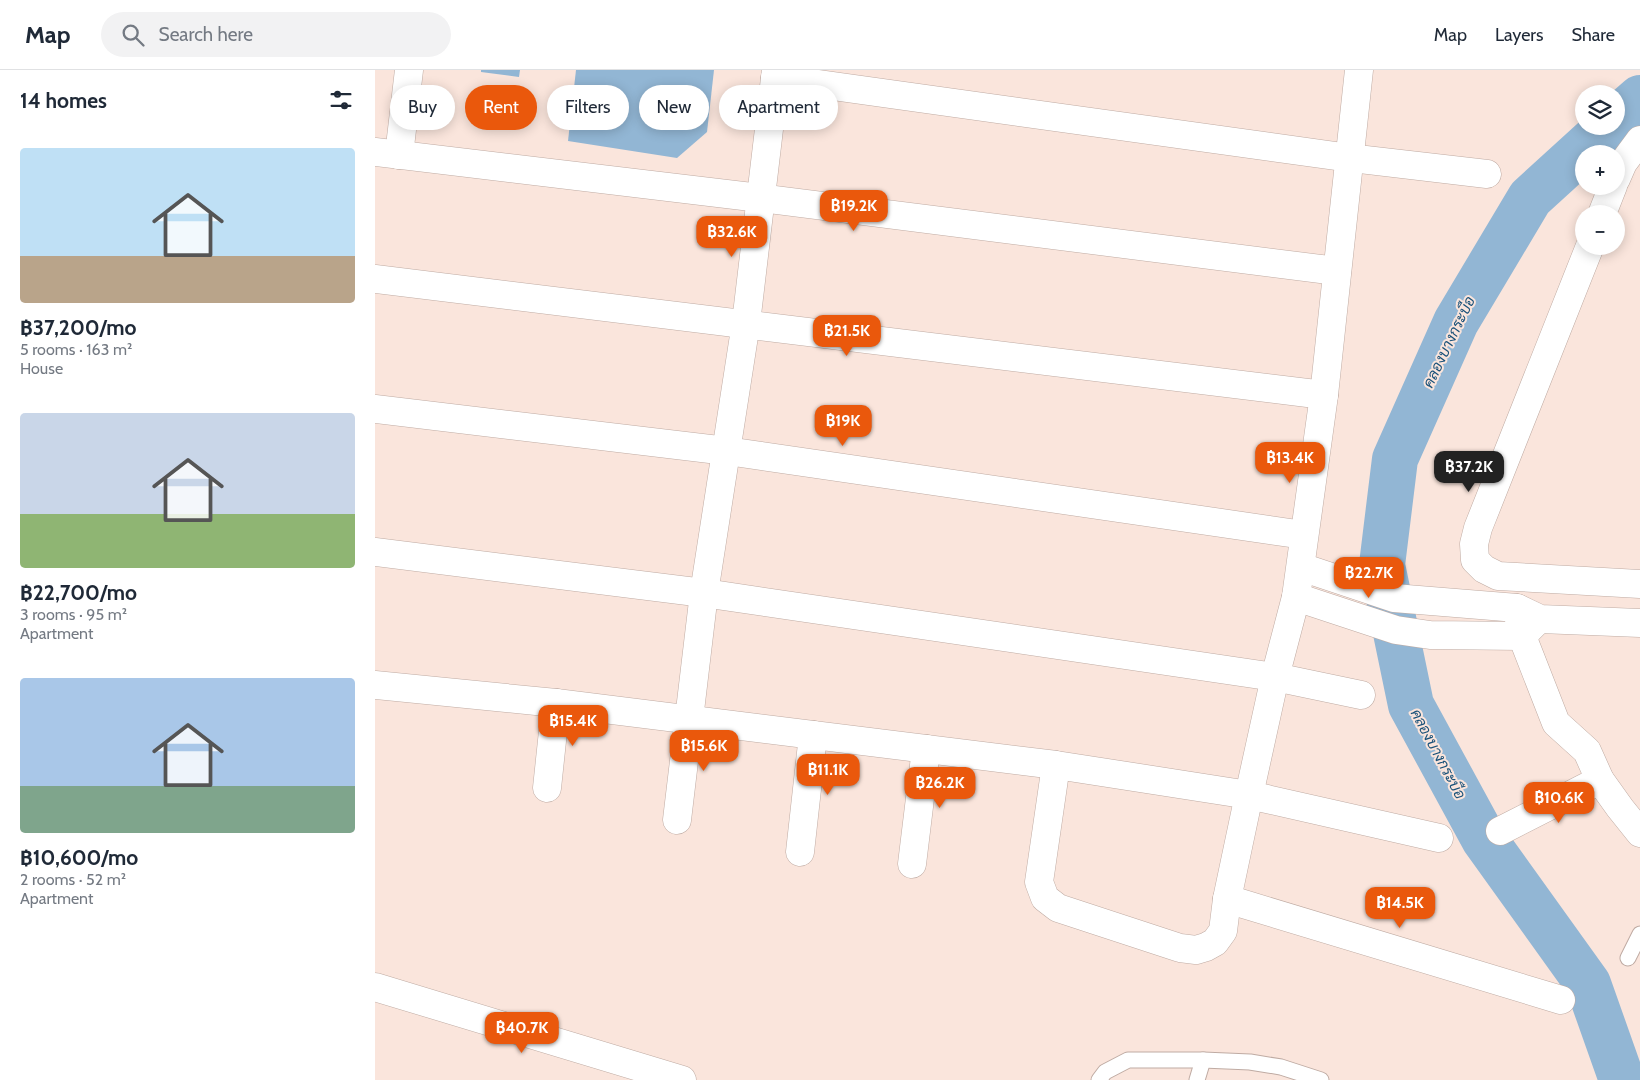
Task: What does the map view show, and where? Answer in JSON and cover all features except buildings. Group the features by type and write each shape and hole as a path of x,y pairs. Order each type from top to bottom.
{"street":[{"path":"409,70 387,153 1337,271"},
{"path":"1056,765 1039,882 1045,898 1058,908 1180,948 1196,950 1215,942 1223,931 1227,899 1249,794 1275,677 1296,597 1301,567 1323,395 1359,70"},
{"path":"677,820 704,593 746,323 776,74 1350,158 1487,174"},
{"path":"1625,160 1640,140"},
{"path":"1585,255 1478,528 1474,544 1475,560 1484,569 1498,576 1640,584"},
{"path":"375,279 1323,395"},
{"path":"375,409 727,451 1304,535"},
{"path":"375,552 704,593 1275,677 1361,695"},
{"path":"1301,567 1394,598 1526,621 1640,623"},
{"path":"1296,597 1396,630 1430,635 1526,621"},
{"path":"1526,621 1556,723 1587,751 1600,780 1640,833"},
{"path":"375,685 555,703 1056,765 1249,794 1439,838"},
{"path":"547,788 555,703"},
{"path":"800,852 813,735"},
{"path":"912,864 926,749"},
{"path":"1500,831 1600,780"},
{"path":"1227,899 1561,1000"},
{"path":"375,988 682,1080"}],"lane":[{"path":"1628,958 1640,934"},
{"path":"1099,1080 1105,1072 1128,1060 1250,1062 1281,1067 1321,1080"},
{"path":"1197,1080 1203,1060"}],"water":[{"path":"481,70 520,70 519,77 481,72"},
{"path":"576,70 714,70 709,114 709,85 639,85 639,130 707,130 707,132 677,158 568,141 569,130 629,130 629,85 574,85"}],"waterway":[{"name":"คลองบางกระบือ","path":"1625,111 1640,98"},
{"name":"คลองบางกระบือ","path":"1599,135 1530,198 1456,322 1395,459 1382,565 1411,705 1484,839 1588,984 1622,1080"}]}
